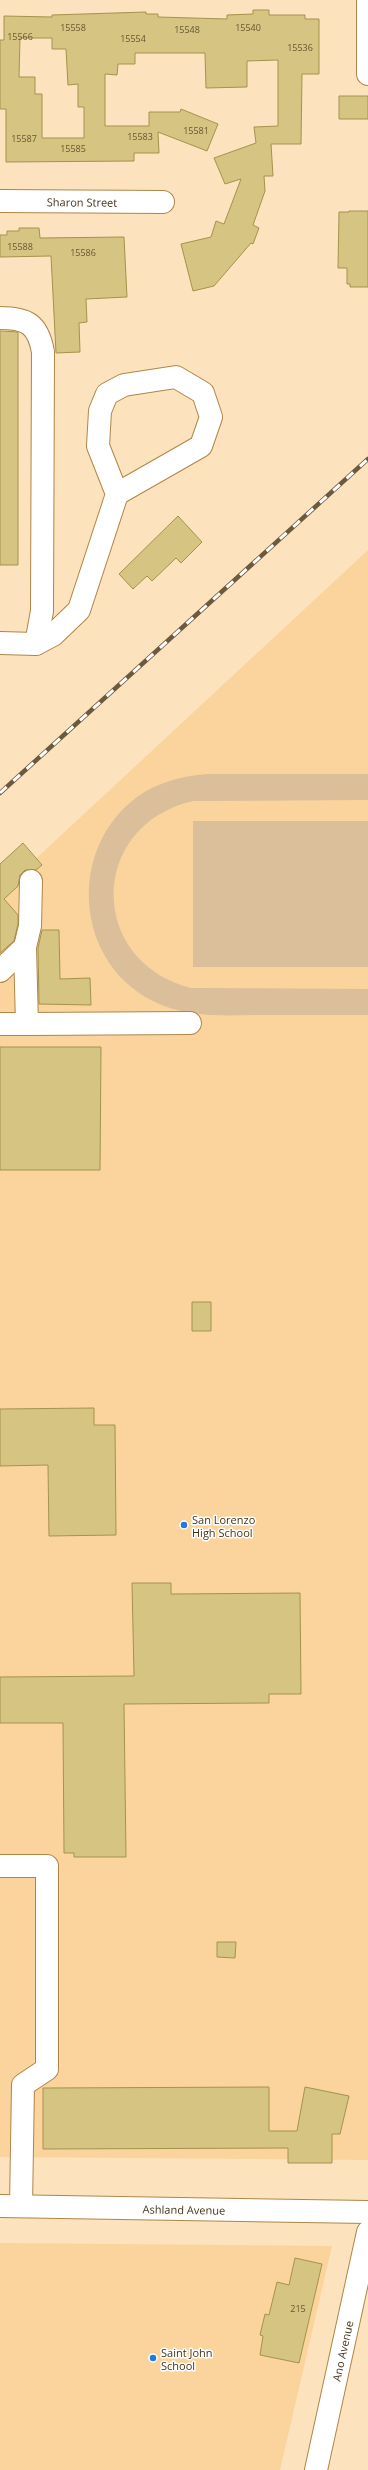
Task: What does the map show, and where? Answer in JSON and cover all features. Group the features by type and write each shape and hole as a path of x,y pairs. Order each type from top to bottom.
{"street":[{"path":"368,0 368,74"},
{"name":"Sharon Street","path":"0,201 163,202"},
{"path":"0,318 19,319 33,326 40,339 43,352 42,611 36,644"},
{"path":"0,643 36,644 53,634 79,610 118,494 98,446 100,411 107,394 124,385 176,377 203,393 211,417 201,446 118,494"},
{"path":"27,1024 25,947 30,926 32,881"},
{"path":"0,971 25,947"},
{"path":"0,1024 190,1023"},
{"path":"0,1866 47,1866 47,2069 23,2085 11,2206"},
{"name":"Ashland Avenue","path":"11,2206 368,2212"},
{"name":"Ano Avenue","path":"316,2470 368,2232"}],"shaded area":[{"name":"San Lorenzo High School","path":"368,550 368,2160 0,2157 0,892"},
{"path":"207,774 368,774 368,800 193,801 159,815 134,837 119,864 114,894 118,924 133,951 157,973 191,988 368,989 368,1015 208,1015 180,1011 153,1001 127,983 107,960 95,933 89,904 90,874 99,845 114,819 137,797 153,787 170,781 188,776"},
{"path":"193,821 368,821 368,967 193,967"},
{"name":"Saint John School","path":"0,2243 332,2246 280,2470 0,2470"}],"building":[{"path":"253,10 269,10 269,15 305,15 305,19 319,19 319,74 302,74 301,144 271,144 273,176 264,176 265,191 253,225 259,228 253,244 251,243 214,286 193,291 181,244 211,237 216,221 224,224 241,179 225,184 214,158 256,143 254,127 278,126 278,60 247,61 247,87 206,88 205,53 135,53 135,64 118,64 117,75 105,74 105,126 149,126 149,112 180,112 181,109 218,124 207,151 158,132 159,153 134,153 134,161 6,162 6,109 0,109 0,40 4,40 4,16 52,17 52,15 146,12 146,14 158,14 158,17 227,19 227,15 253,14","holes":["20,38 52,38 52,49 66,49 68,85 78,84 78,107 84,107 84,138 42,138 42,94 35,94 35,77 19,77"]},
{"path":"339,96 368,96 368,119 339,119"},
{"path":"368,211 368,287 350,287 350,284 347,284 347,268 338,268 339,212"},
{"path":"19,228 39,228 40,238 124,237 127,297 86,299 87,322 79,323 80,352 56,353 51,256 0,257 0,235 7,235 7,231 19,231"},
{"path":"0,331 18,332 18,565 0,565"},
{"path":"178,516 202,542 181,563 176,558 152,581 147,576 133,589 119,574"},
{"path":"23,843 42,865 36,870 25,870 20,875 18,886 4,899 18,915 18,924 14,941 0,953 0,864"},
{"path":"42,930 59,930 60,979 90,978 91,1005 39,1004 38,948"},
{"path":"0,1047 101,1047 100,1170 0,1170"},
{"path":"192,1302 211,1302 211,1331 192,1331"},
{"path":"94,1408 94,1425 115,1425 116,1535 49,1536 48,1465 0,1466 0,1409"},
{"path":"132,1583 171,1583 171,1594 300,1593 301,1694 269,1694 269,1703 124,1704 126,1857 74,1857 74,1853 64,1853 63,1723 0,1723 0,1677 134,1676"},
{"path":"217,1942 236,1942 235,1958 217,1957"},
{"path":"269,2087 269,2131 297,2131 305,2087 349,2096 340,2134 332,2134 332,2163 288,2163 288,2148 43,2149 43,2088"},
{"path":"295,2258 322,2264 299,2363 260,2355 263,2336 260,2335 265,2314 269,2315 277,2282 289,2285"}],"railway":[{"path":"0,793 368,459"}],"place":[{"name":"San Lorenzo High School","path":"184,1525"},
{"name":"Saint John School","path":"153,2358"}]}
